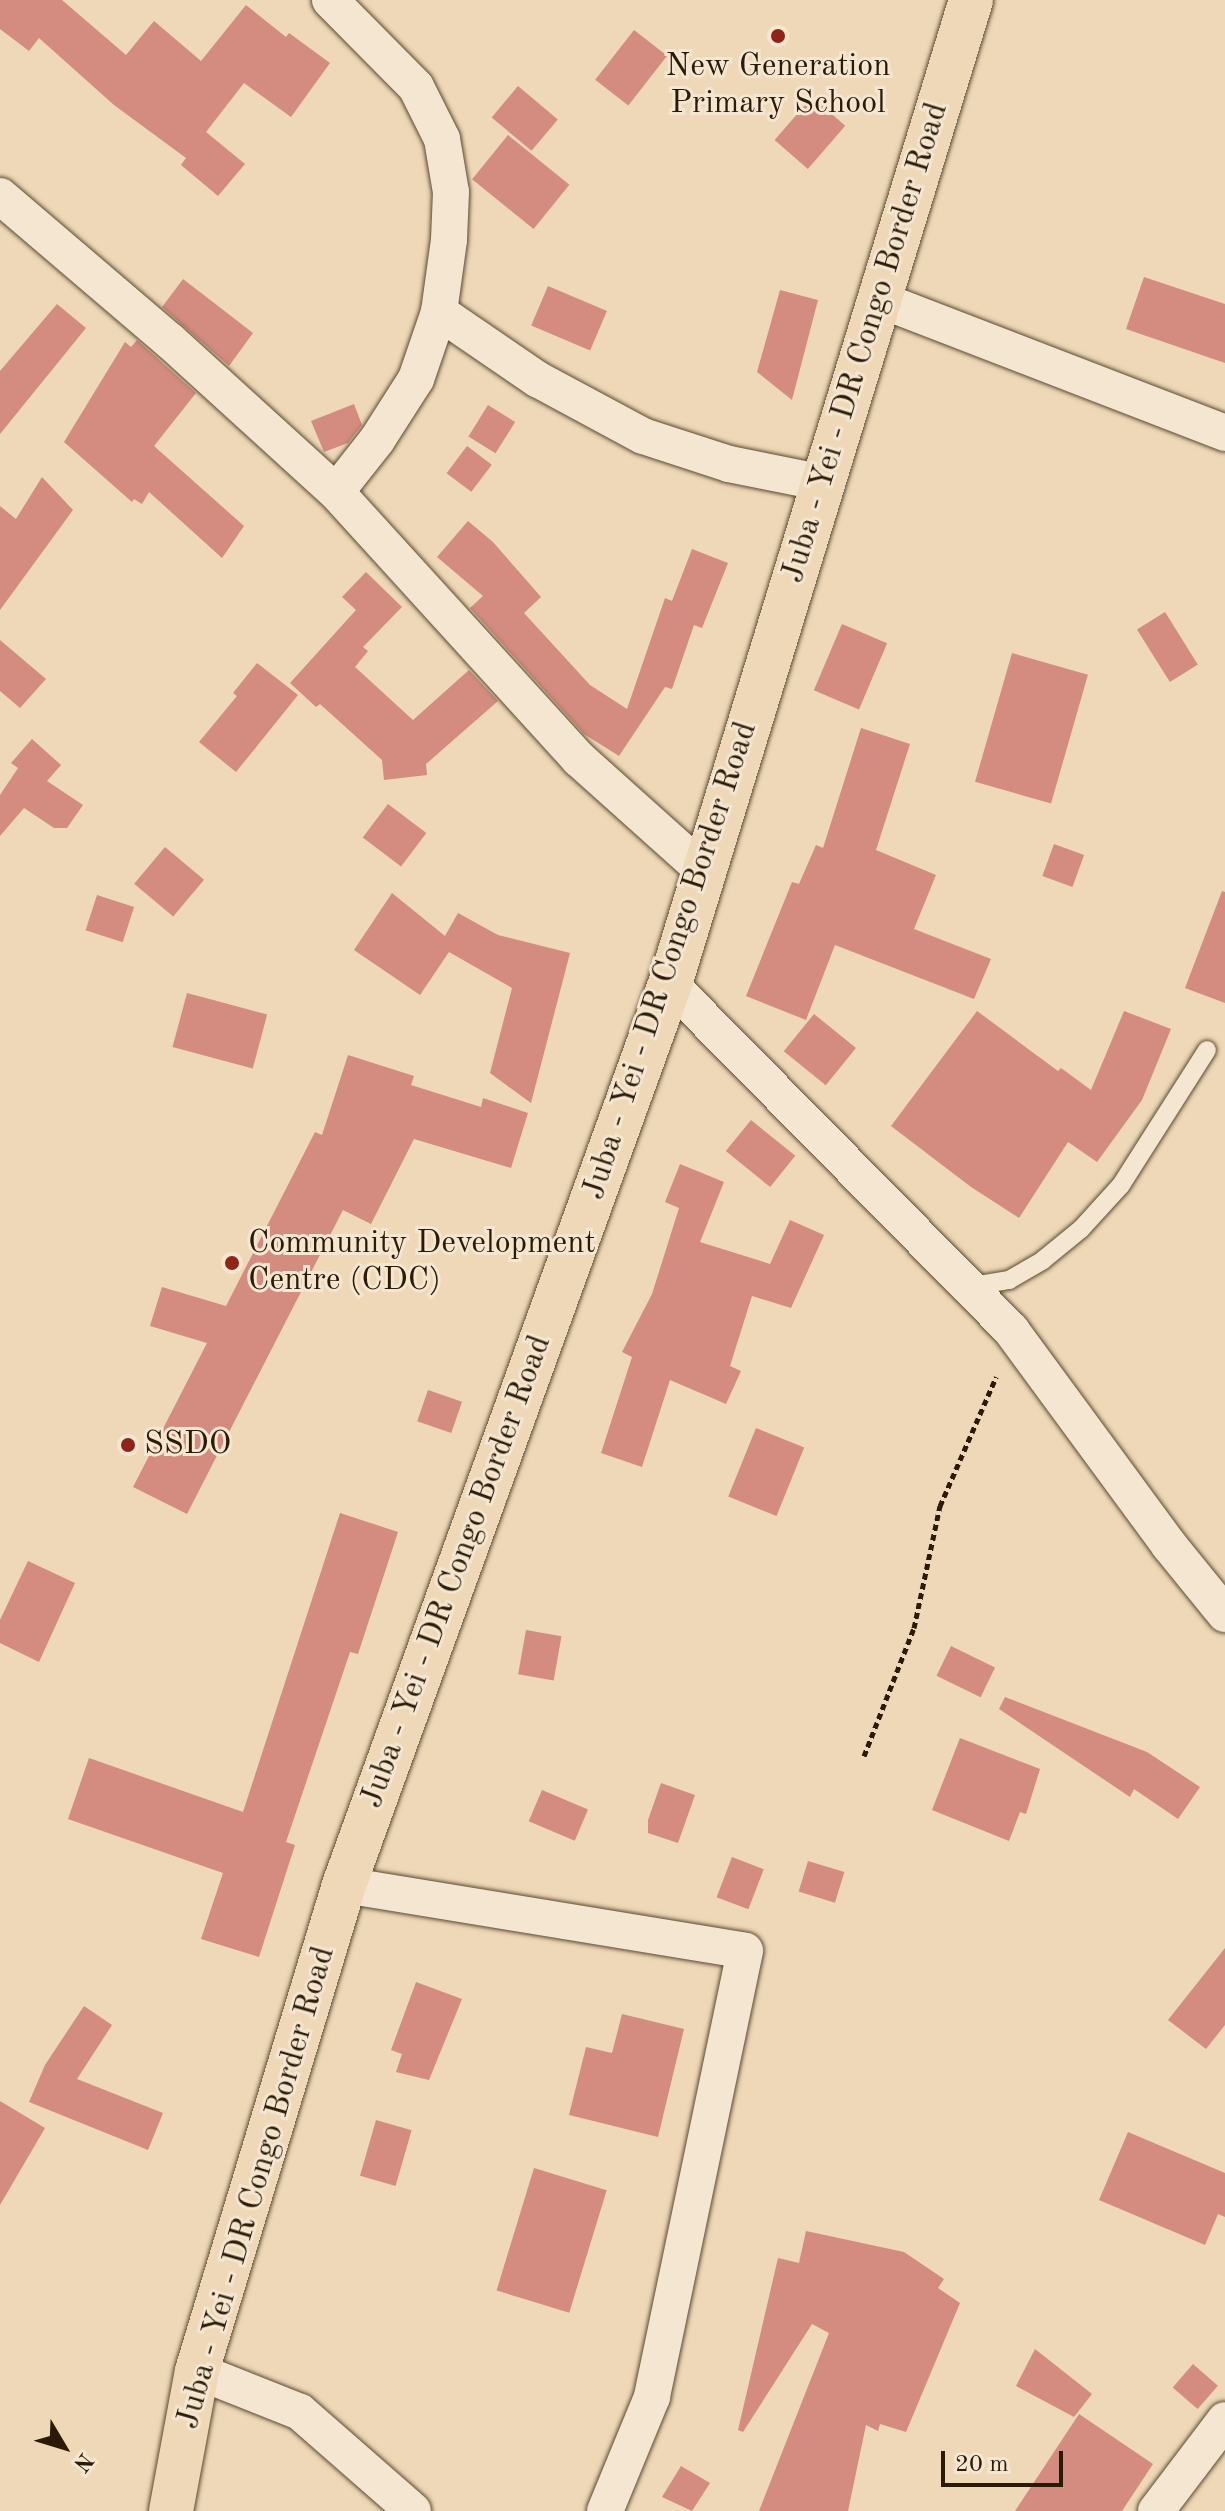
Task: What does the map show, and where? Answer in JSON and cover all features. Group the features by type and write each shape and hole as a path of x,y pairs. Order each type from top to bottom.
{"main road":[{"name":"Juba - Yei - DR Congo Border Road","path":"171,2511 197,2371 344,1885 670,984 971,0"}],"street":[{"path":"330,0 416,87 442,139 451,192 449,240 439,312 416,379 377,440 336,492"},
{"path":"0,196 170,341 336,492 579,759 706,873"},
{"path":"878,299 1225,433"},
{"path":"439,312 537,379 643,436 729,464 823,483"},
{"path":"670,984 1011,1330 1169,1545 1225,1614"},
{"path":"344,1885 745,1951 652,2397 605,2511"},
{"path":"197,2371 300,2412 413,2511"},
{"path":"1156,2511 1225,2420"}],"lane":[{"path":"967,1287 1009,1280 1043,1260 1081,1229 1121,1185 1207,1050"}],"path":[{"path":"864,1756 914,1628 940,1506 992,1389 1011,1330"}],"building":[{"path":"0,0 62,0 126,55 154,21 201,61 246,5 286,37 289,33 330,63 291,117 244,83 206,132 245,164 218,196 181,165 186,158 114,105 39,38 29,51 0,29"},
{"path":"634,30 667,56 628,106 595,80"},
{"path":"518,86 558,119 531,151 492,117"},
{"path":"812,97 845,126 808,169 775,140"},
{"path":"508,135 569,185 534,229 472,179"},
{"path":"1144,277 1225,304 1225,363 1126,329"},
{"path":"183,279 253,333 229,366 162,307"},
{"path":"548,286 607,311 590,351 531,326"},
{"path":"780,290 818,300 792,400 757,372"},
{"path":"57,304 86,328 0,434 0,371"},
{"path":"137,340 196,393 154,446 244,526 222,558 149,492 142,504 134,499 132,502 64,442 125,342 131,347"},
{"path":"354,404 362,425 348,443 324,452 311,421"},
{"path":"488,405 515,422 496,453 468,436"},
{"path":"467,446 492,465 471,492 447,473"},
{"path":"42,477 73,510 0,610 0,506 16,519"},
{"path":"468,521 493,542 541,597 524,613 590,685 627,709 665,598 672,601 692,549 728,563 702,628 694,625 672,689 665,687 619,756 584,734 470,608 483,596 437,557"},
{"path":"366,572 402,607 363,647 368,651 355,667 413,720 469,670 498,701 426,764 427,775 384,780 382,760 320,704 316,707 290,683 356,610 342,597"},
{"path":"1165,612 1198,665 1170,682 1137,629"},
{"path":"842,624 887,643 859,709 814,690"},
{"path":"0,640 46,679 20,708 0,691"},
{"path":"1012,653 1088,675 1051,804 975,782"},
{"path":"257,663 298,695 236,772 199,742 237,696 233,693"},
{"path":"861,728 910,744 876,850 936,875 914,929 991,959 974,999 835,945 806,1020 746,996 792,882 799,884 816,845 823,848"},
{"path":"32,739 61,765 47,781 83,805 67,828 54,828 24,808 0,836 0,795 18,768 11,763"},
{"path":"388,804 426,833 401,866 363,838"},
{"path":"1054,844 1084,855 1072,887 1042,876"},
{"path":"165,847 204,880 173,917 134,884"},
{"path":"1222,891 1225,892 1225,1003 1185,988"},
{"path":"392,893 445,936 458,913 498,935 570,953 531,1103 490,1073 512,988 449,952 420,995 354,950"},
{"path":"97,895 134,907 123,942 86,930"},
{"path":"187,993 267,1014 253,1069 173,1047"},
{"path":"977,1011 1058,1071 1061,1068 1091,1090 1124,1011 1171,1029 1142,1100 1097,1162 1068,1142 1019,1218 971,1187 891,1126"},
{"path":"814,1014 856,1048 826,1085 784,1051"},
{"path":"348,1055 414,1076 411,1085 481,1107 483,1098 528,1113 511,1168 414,1139 371,1224 343,1210 187,1514 133,1487 207,1343 150,1326 162,1287 226,1306 315,1132 322,1135"},
{"path":"751,1120 795,1156 770,1187 726,1151"},
{"path":"680,1164 724,1182 700,1242 770,1264 790,1220 824,1235 791,1308 752,1296 730,1366 741,1371 726,1404 670,1380 642,1467 601,1453 632,1357 622,1352 652,1294 679,1208 665,1202"},
{"path":"428,1390 462,1402 451,1433 417,1421"},
{"path":"756,1428 804,1447 776,1516 728,1497"},
{"path":"340,1513 398,1532 358,1654 350,1652 286,1842 295,1845 259,1957 201,1939 223,1873 68,1819 89,1758 243,1812"},
{"path":"28,1561 75,1583 39,1662 0,1643 0,1620"},
{"path":"526,1630 561,1636 554,1681 518,1674"},
{"path":"951,1646 995,1667 981,1697 937,1676"},
{"path":"1005,1697 1147,1752 1200,1787 1178,1819 1134,1789 1130,1797 999,1709"},
{"path":"960,1738 1040,1769 1026,1814 1020,1812 1009,1841 932,1810"},
{"path":"661,1783 695,1795 678,1843 648,1833 648,1820"},
{"path":"542,1790 588,1810 575,1841 529,1821"},
{"path":"732,1857 764,1869 748,1909 717,1897"},
{"path":"808,1861 844,1872 835,1903 799,1892"},
{"path":"1225,1948 1225,2025 1206,2049 1168,2020"},
{"path":"416,1982 462,1999 429,2080 396,2072 402,2054 391,2050"},
{"path":"84,2006 112,2025 77,2079 163,2113 148,2150 29,2102 45,2065"},
{"path":"622,2014 684,2029 658,2137 569,2115 586,2047 612,2053"},
{"path":"0,2101 45,2128 0,2205"},
{"path":"376,2120 412,2130 396,2186 360,2176"},
{"path":"1128,2132 1225,2173 1225,2217 1218,2214 1205,2245 1099,2200"},
{"path":"534,2168 607,2190 569,2313 497,2290"},
{"path":"806,2231 904,2252 944,2279 938,2288 960,2303 906,2432 880,2424 878,2431 866,2425 848,2511 759,2511 829,2333 812,2324 743,2432 738,2430 778,2258 799,2263"},
{"path":"1035,2349 1092,2394 1074,2417 1016,2386"},
{"path":"1193,2364 1218,2386 1198,2409 1173,2387"},
{"path":"1079,2414 1153,2464 1122,2511 1015,2511"},
{"path":"681,2466 710,2483 692,2511 662,2497"}],"place":[{"name":"New Generation Primary School","path":"778,36"},
{"name":"Community Development Centre (CDC)","path":"232,1263"},
{"name":"SSDO","path":"128,1445"}]}
